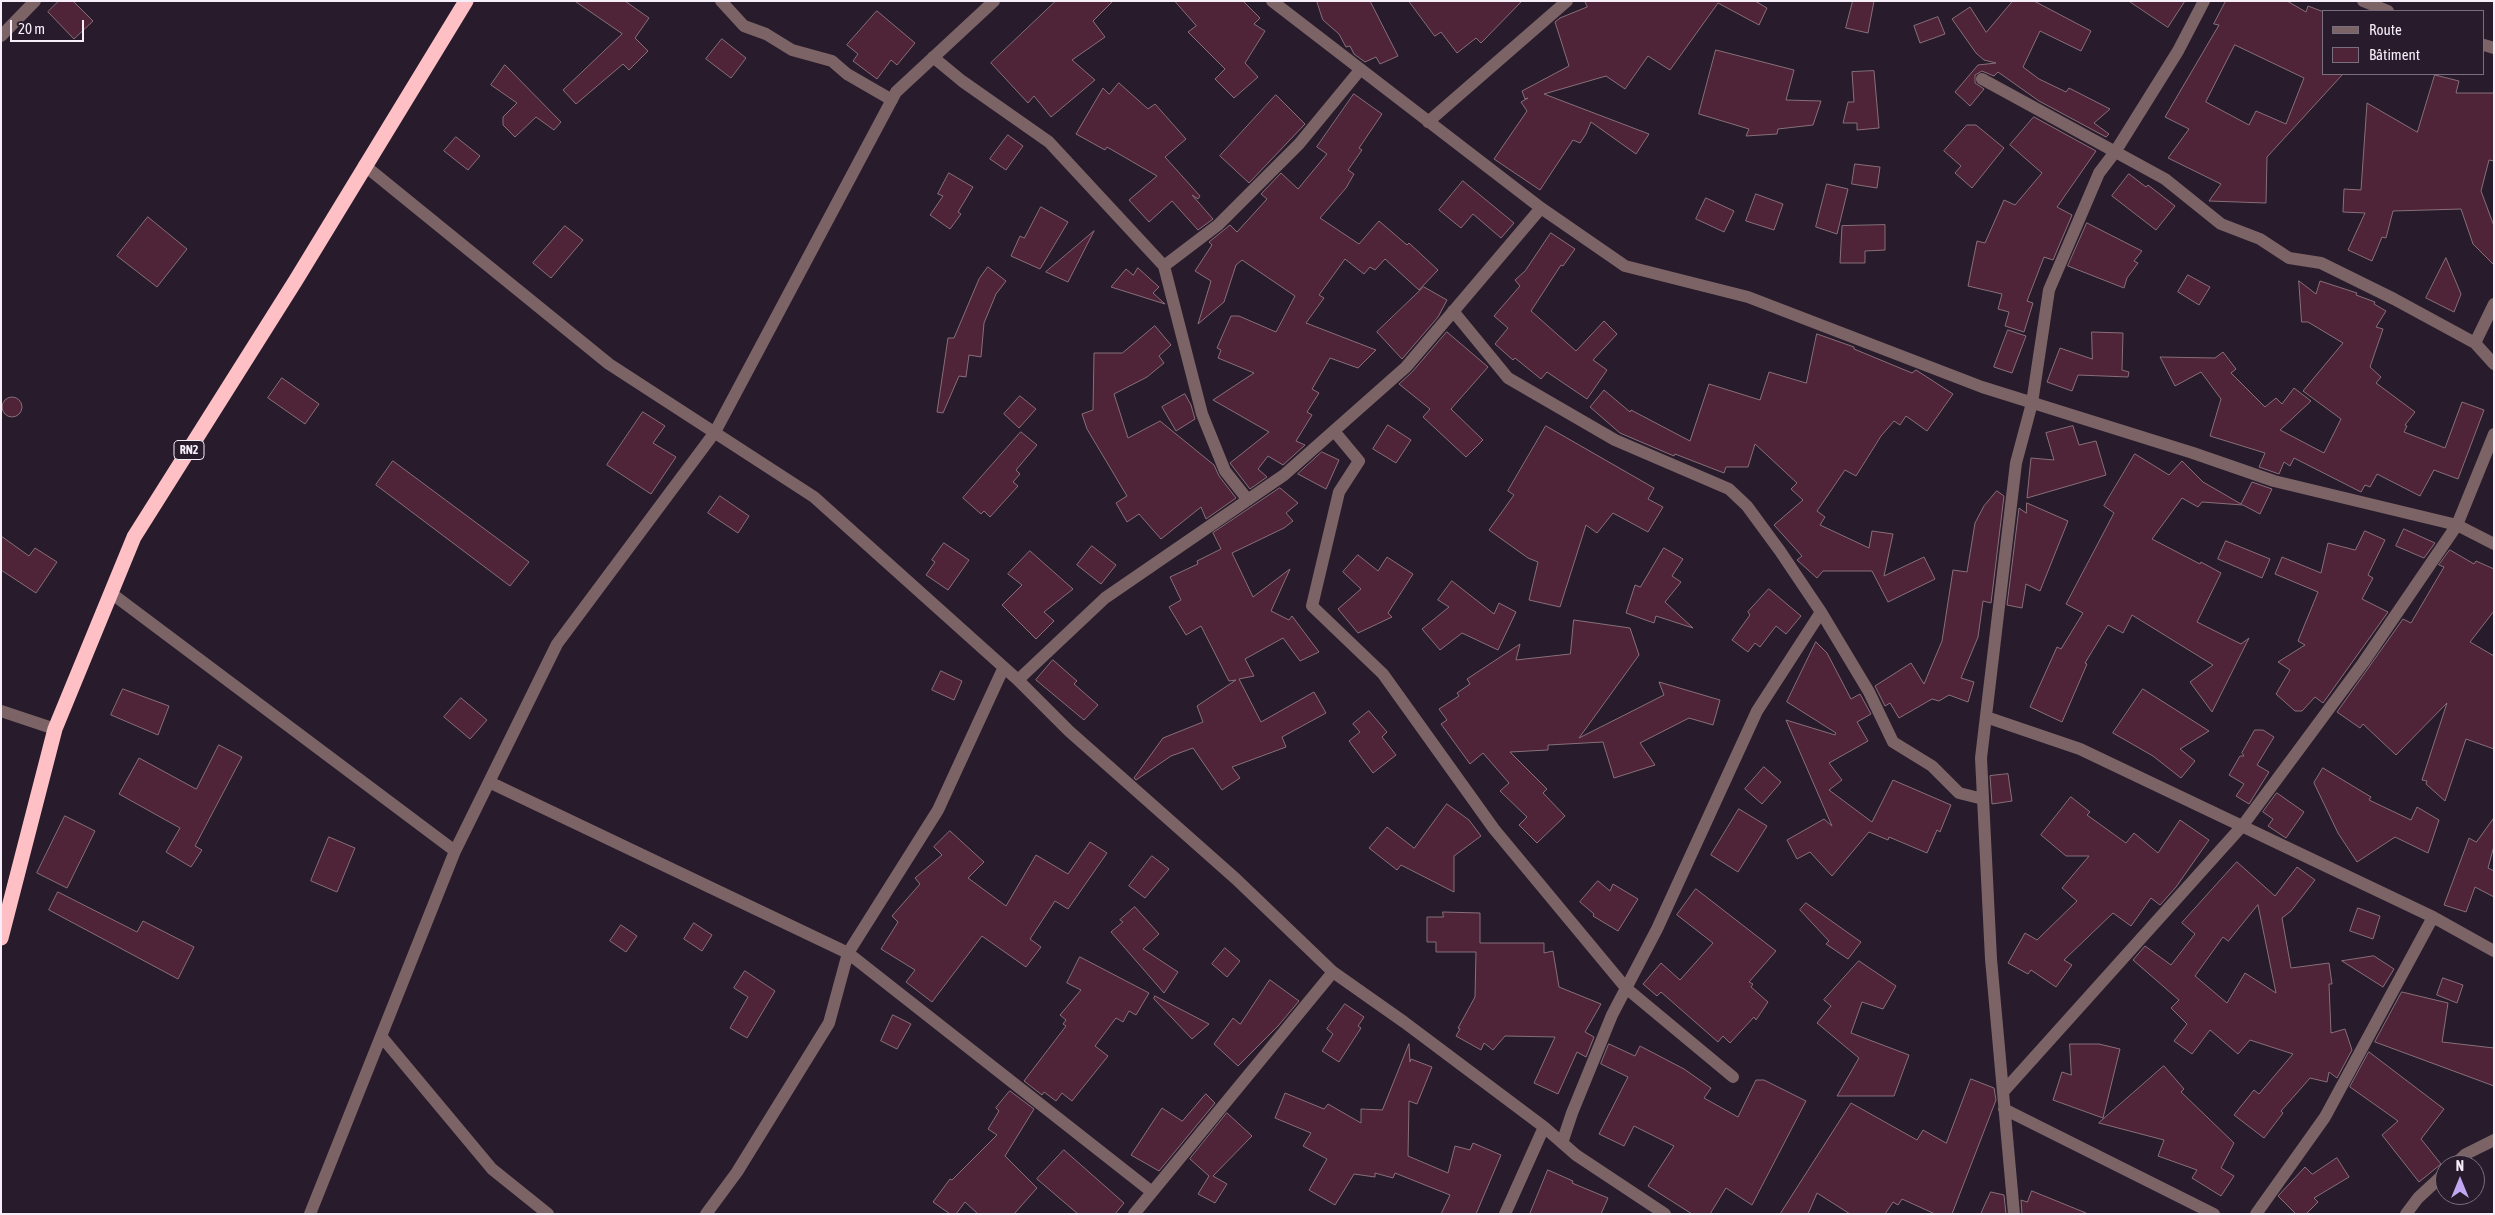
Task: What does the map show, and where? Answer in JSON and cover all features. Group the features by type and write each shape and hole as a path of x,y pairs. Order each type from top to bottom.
{"highway":[{"name":"RN2","path":"1,938 55,729 134,537 296,280 364,165 466,1"}],"street":[{"path":"1,36 35,1"},
{"path":"721,1 744,26 766,34 792,50 832,61 847,74 892,100"},
{"path":"310,1214 456,850 557,644 715,432 896,92 994,1"},
{"path":"1272,1 1541,208 1625,266 1748,297 1982,388 2193,453 2274,481 2457,525 2494,544"},
{"path":"1428,122 1567,1"},
{"path":"2014,1214 1991,959 1981,758 2016,463 2032,403 2049,290 2099,173 2115,152 2178,51 2204,1"},
{"path":"2363,1 2386,10"},
{"path":"933,56 962,81 1049,142 1164,266 1202,414 1225,471 1248,500"},
{"path":"1164,266 1218,225 1299,144 1360,70"},
{"path":"1982,79 2165,179 2222,224 2260,239 2289,258 2321,263 2475,343 2494,364"},
{"path":"364,165 609,364 814,497 1003,669 1018,680 1069,731 1236,879 1333,972 1404,1022 1544,1127 1576,1154 1665,1214"},
{"path":"1018,680 1106,598 1284,475 1406,367 1541,208"},
{"path":"2475,343 2494,304"},
{"path":"1453,311 1508,378 1615,440 1729,490 1747,506 1821,612 1869,692 1893,742 1932,766 1959,793 1983,799"},
{"path":"1334,431 1359,461 1340,492 1312,606 1383,674 1494,829 1626,988 1733,1077"},
{"path":"2003,1092 2243,825 2363,663 2457,525 2494,434"},
{"path":"111,593 456,850"},
{"path":"1562,1143 1572,1113 1612,1015 1689,862 1758,711 1821,612"},
{"path":"706,1214 737,1172 829,1023 848,952 938,810 1003,669"},
{"path":"1,711 55,729"},
{"path":"1986,717 2080,748 2432,917 2494,951"},
{"path":"489,782 848,952 1152,1192"},
{"path":"2256,1214 2324,1117 2432,917"},
{"path":"1134,1214 1333,972"},
{"path":"381,1036 492,1169 548,1214"},
{"path":"2004,1109 2214,1214"},
{"path":"1505,1214 1544,1127"},
{"path":"2465,1155 2494,1140"},
{"path":"2406,1214 2418,1198 2435,1182"}],"building":[{"path":"59,1 73,1 93,21 74,39 48,12"},
{"path":"575,1 625,1 649,18 635,38 648,51 629,70 623,64 576,104 563,90 622,34"},
{"path":"1056,1 1113,1 1093,21 1105,37 1072,60 1095,80 1051,117 1034,96 1028,103 991,63"},
{"path":"1175,1 1243,1 1260,18 1254,24 1265,31 1245,63 1258,77 1234,98 1215,79 1225,69 1188,32 1196,26"},
{"path":"1317,1 1370,1 1398,56 1380,64 1376,57 1365,62 1354,54 1350,46 1346,47 1339,34 1323,20"},
{"path":"1409,1 1522,1 1481,43 1476,38 1457,53 1441,32 1435,36"},
{"path":"1585,1 1755,1 1767,8 1759,25 1718,3 1670,70 1648,56 1625,89 1606,76 1544,94 1649,134 1636,154 1591,122 1580,143 1573,140 1540,190 1494,159 1527,111 1521,102 1528,98 1525,99 1522,91 1569,66 1555,22 1587,7"},
{"path":"1853,1 1874,1 1868,33 1846,28"},
{"path":"2013,1 2034,1 2091,31 2081,51 2040,31 2023,67 2039,79 2066,92 2069,88 2110,109 2094,123 2109,134 2106,137 2039,101 1998,72 1994,76 1982,71 1975,75 1975,83 1984,89 1970,106 1955,92 1978,65 1996,63 1984,60 1976,53 1952,19 1970,7 1986,32"},
{"path":"2129,1 2185,1 2168,27"},
{"path":"2226,1 2287,1 2306,12 2308,6 2322,11 2322,75 2342,75 2267,157 2266,203 2209,201 2221,184 2168,158 2189,129 2165,117 2219,25 2214,24","holes":["2235,45 2304,78 2286,124 2256,111 2249,125 2206,102"]},
{"path":"877,11 915,43 897,65 891,60 877,79 853,61 858,54 847,45"},
{"path":"1938,17 1945,34 1920,43 1914,26"},
{"path":"722,39 746,58 731,78 706,59"},
{"path":"1716,50 1794,70 1786,100 1821,101 1813,125 1778,129 1777,134 1746,136 1749,129 1699,114"},
{"path":"505,65 561,122 554,130 536,117 515,137 503,125 503,117 517,103 491,85"},
{"path":"1874,71 1879,128 1857,130 1857,123 1843,123 1848,102 1854,102 1852,72"},
{"path":"2435,75 2459,81 2456,93 2494,93 2494,161 2489,160 2481,191 2494,226 2494,265 2473,244 2461,209 2393,211 2386,238 2382,237 2372,261 2348,250 2365,213 2343,212 2344,189 2361,190 2367,103 2417,132"},
{"path":"1119,83 1148,109 1155,104 1186,139 1165,157 1200,196 1198,199 1192,195 1213,219 1198,230 1172,201 1149,222 1129,200 1157,176 1107,147 1105,150 1076,134 1103,88 1109,94"},
{"path":"1354,94 1382,114 1359,148 1362,150 1348,170 1354,174 1346,188 1320,218 1359,244 1379,221 1407,245 1409,243 1438,270 1419,290 1385,259 1375,270 1370,267 1364,274 1345,259 1319,295 1324,298 1306,323 1376,350 1358,368 1330,358 1312,389 1319,393 1307,412 1312,415 1296,441 1305,445 1283,465 1268,456 1258,469 1267,477 1250,489 1230,463 1269,432 1213,400 1254,373 1218,358 1221,350 1217,348 1231,316 1239,316 1276,332 1295,296 1242,260 1236,265 1224,302 1198,324 1211,281 1195,271 1212,245 1209,242 1230,225 1237,232 1267,199 1261,194 1281,173 1298,189 1327,154 1317,147"},
{"path":"1276,95 1305,124 1249,183 1220,156"},
{"path":"2034,117 2096,151 2057,207 2072,215 2053,260 2044,257 2027,301 2033,303 2024,332 2005,326 2009,312 1998,309 2002,294 1968,286 1977,241 1985,243 2004,200 2015,205 2042,173 2010,145"},
{"path":"1967,125 1976,125 2004,148 1972,188 1955,173 1961,166 1944,151"},
{"path":"1008,135 1023,146 1006,170 990,159"},
{"path":"456,137 480,156 468,170 444,151"},
{"path":"1855,164 1880,167 1877,188 1852,184"},
{"path":"949,173 973,187 958,212 961,214 950,229 930,215 943,196 938,194"},
{"path":"2129,174 2146,187 2148,185 2175,206 2156,230 2112,196"},
{"path":"1463,181 1514,223 1501,238 1473,214 1461,228 1439,210"},
{"path":"1827,184 1848,189 1837,234 1816,227"},
{"path":"1756,194 1783,204 1774,230 1746,221"},
{"path":"1706,198 1734,211 1724,232 1696,219"},
{"path":"1041,207 1068,222 1040,269 1011,256 1020,236 1024,238"},
{"path":"148,217 187,249 157,287 117,256"},
{"path":"2087,223 2142,251 2134,261 2138,263 2127,278 2124,288 2068,266"},
{"path":"1885,225 1885,250 1865,251 1865,263 1840,263 1842,226"},
{"path":"565,226 583,240 551,278 533,263"},
{"path":"1094,231 1068,282 1046,272"},
{"path":"1551,233 1575,249 1563,266 1561,265 1531,311 1576,351 1604,321 1617,334 1593,360 1607,370 1587,399 1547,372 1541,379 1515,358 1513,360 1495,344 1508,328 1494,316 1520,286 1515,280 1525,271"},
{"path":"2446,258 2461,294 2454,312 2426,298"},
{"path":"988,267 1006,281 996,294 984,323 981,357 969,355 966,377 959,376 943,413 937,412 948,338 954,338 979,279"},
{"path":"1138,268 1159,287 1153,293 1165,304 1111,287 1126,269 1133,275"},
{"path":"2188,275 2210,287 2199,305 2178,292"},
{"path":"2299,281 2316,294 2320,281 2357,293 2356,295 2375,302 2374,304 2386,311 2376,327 2383,329 2370,367 2381,377 2376,383 2415,412 2405,425 2407,426 2404,432 2445,448 2462,402 2484,410 2458,479 2434,470 2420,496 2377,474 2370,487 2365,485 2361,492 2294,458 2290,466 2284,462 2279,474 2259,467 2265,453 2210,436 2221,399 2201,372 2175,386 2160,357 2215,358 2223,352 2236,369 2231,373 2265,407 2276,398 2282,404 2294,388 2311,401 2280,430 2324,453 2341,419 2303,391 2343,343 2308,322 2302,322"},
{"path":"1424,287 1447,300 1438,317 1402,359 1377,332"},
{"path":"1155,326 1171,345 1159,356 1164,363 1147,377 1114,394 1128,438 1160,421 1214,465 1219,476 1236,498 1206,519 1201,507 1161,539 1139,514 1127,522 1116,503 1127,496 1087,429 1082,414 1093,410 1094,353 1122,353"},
{"path":"2008,330 2026,336 2012,373 1994,367"},
{"path":"1447,332 1488,367 1451,409 1483,440 1466,457 1423,417 1430,409 1399,384"},
{"path":"2092,332 2123,333 2122,370 2129,372 2128,377 2078,375 2072,391 2047,382 2060,348 2092,359"},
{"path":"1817,334 1854,347 1854,349 1912,373 1916,370 1953,394 1927,431 1906,416 1900,425 1894,421 1881,436 1856,476 1845,470 1817,511 1825,517 1820,525 1869,548 1872,531 1893,534 1884,576 1924,557 1935,579 1888,602 1872,571 1823,571 1817,578 1797,560 1802,556 1774,525 1803,500 1791,489 1797,483 1755,444 1748,467 1726,467 1724,473 1675,454 1674,456 1620,433 1590,407 1604,390 1630,412 1631,410 1690,441 1709,384 1760,400 1769,372 1806,383"},
{"path":"282,378 319,404 305,424 268,398"},
{"path":"1185,394 1195,419 1176,431 1162,407"},
{"path":"1020,396 1036,409 1019,428 1004,414"},
{"path":"12,397 19,400 22,407 19,414 12,417 5,414 2,407 5,400"},
{"path":"643,412 665,426 653,443 676,457 651,494 607,465"},
{"path":"1388,425 1411,440 1396,463 1373,449"},
{"path":"1546,426 1654,488 1648,499 1663,507 1648,532 1613,513 1597,533 1586,525 1560,607 1529,600 1538,562 1528,558 1489,530 1514,495 1508,491"},
{"path":"2073,426 2079,445 2096,441 2106,475 2027,498 2031,458 2054,460 2046,433"},
{"path":"1021,432 1037,445 1016,470 1020,474 1013,482 1018,486 990,517 984,511 981,514 963,498"},
{"path":"1322,452 1339,460 1326,489 1298,474"},
{"path":"2135,454 2169,475 2182,461 2203,482 2241,504 2252,482 2272,489 2260,514 2243,505 2202,502 2198,507 2182,498 2152,539 2221,573 2197,622 2241,644 2249,638 2212,712 2190,682 2213,665 2132,615 2123,633 2108,625 2085,663 2087,664 2062,722 2030,707 2057,647 2061,649 2083,613 2066,604 2114,513 2104,506"},
{"path":"393,461 529,562 510,586 376,485"},
{"path":"1280,488 1298,503 1286,513 1293,521 1284,528 1232,553 1253,597 1290,569 1271,611 1289,620 1292,616 1319,652 1300,661 1283,638 1245,659 1254,676 1239,679 1261,722 1314,692 1326,713 1282,737 1286,747 1232,767 1240,778 1222,790 1193,748 1171,756 1136,780 1134,778 1163,738 1203,722 1197,706 1236,680 1229,681 1201,626 1186,635 1169,607 1181,600 1170,577 1198,564 1197,561 1221,549 1213,533"},
{"path":"1997,491 2004,496 1991,603 1983,601 1978,637 1961,678 1974,682 1968,702 1949,695 1939,701 1932,699 1899,718 1890,703 1885,706 1875,686 1911,663 1924,684 1942,641 1953,570 1967,572 1975,523 1984,506"},
{"path":"720,496 749,516 738,533 708,513"},
{"path":"2027,503 2068,521 2040,591 2026,584 2022,608 2007,605 2019,508 2026,513"},
{"path":"2404,529 2435,543 2424,558 2396,546"},
{"path":"2365,531 2385,540 2368,575 2373,578 2362,599 2388,612 2323,703 2315,697 2302,711 2295,711 2276,694 2290,670 2278,662 2305,645 2298,641 2318,592 2275,574 2282,557 2321,573 2328,543 2355,550"},
{"path":"1,536 29,556 35,548 57,562 36,593 1,570"},
{"path":"2226,541 2270,559 2262,578 2218,559"},
{"path":"944,543 969,560 948,590 926,575 935,562 932,560"},
{"path":"1092,546 1116,565 1101,584 1077,565"},
{"path":"1664,548 1683,559 1672,576 1681,582 1665,602 1693,628 1656,616 1654,623 1626,613 1635,585 1640,587"},
{"path":"2450,550 2474,564 2476,561 2494,569 2494,611 2470,642 2494,656 2494,749 2466,739 2445,801 2426,784 2427,781 2422,780 2447,703 2396,755 2363,724 2360,728 2337,712 2403,619 2411,623 2444,567 2439,565"},
{"path":"1030,551 1073,589 1044,612 1054,621 1036,639 1002,605 1022,585 1008,574"},
{"path":"1358,555 1378,571 1387,557 1413,574 1388,613 1392,617 1358,633 1338,609 1361,589 1343,572"},
{"path":"1452,581 1494,614 1499,603 1516,612 1498,650 1462,633 1440,650 1422,629 1449,607 1438,600"},
{"path":"1769,589 1801,616 1786,634 1776,626 1760,647 1755,643 1748,652 1732,640 1750,615 1748,612"},
{"path":"1574,620 1630,628 1639,655 1579,738 1664,695 1659,682 1720,700 1713,725 1689,718 1640,743 1655,765 1614,778 1603,742 1548,745 1548,750 1510,752 1547,789 1543,793 1565,816 1537,843 1519,825 1527,817 1500,791 1509,783 1483,753 1470,764 1441,724 1447,720 1439,709 1459,696 1457,693 1470,684 1467,679 1520,644 1516,660 1570,654"},
{"path":"1816,642 1827,653 1851,699 1860,694 1871,714 1857,722 1868,741 1829,763 1842,780 1829,790 1872,822 1893,780 1951,805 1940,832 1937,830 1927,853 1889,837 1888,840 1869,832 1832,876 1810,852 1797,859 1787,840 1824,819 1832,826 1786,720 1835,735 1836,733 1787,702"},
{"path":"1053,660 1077,681 1074,684 1098,705 1084,720 1036,680"},
{"path":"941,671 962,681 954,700 932,690"},
{"path":"123,689 169,706 158,735 111,715"},
{"path":"2143,689 2209,731 2180,749 2195,761 2181,778 2153,756 2113,733"},
{"path":"461,698 487,720 470,739 444,717"},
{"path":"1369,711 1387,732 1382,737 1396,755 1373,773 1349,741 1360,732 1353,724"},
{"path":"2255,730 2263,730 2274,737 2257,765 2269,772 2249,804 2236,796 2244,784 2229,775 2240,756 2244,756 2242,753"},
{"path":"219,745 242,757 195,846 202,850 191,867 166,852 180,828 119,794 139,758 196,789"},
{"path":"1764,767 1781,782 1762,804 1745,789"},
{"path":"2323,768 2371,797 2369,800 2411,820 2417,807 2439,820 2428,853 2395,837 2357,862 2338,833 2314,783"},
{"path":"2008,774 2012,801 1992,804 1990,776"},
{"path":"2277,793 2304,812 2286,838 2268,826 2273,819 2263,812"},
{"path":"2071,797 2090,812 2087,815 2126,843 2134,833 2158,853 2180,820 2209,840 2176,887 2160,905 2151,898 2131,926 2113,913 2064,960 2072,965 2056,987 2031,970 2028,974 2008,963 2025,933 2037,940 2077,901 2062,888 2089,856 2066,856 2041,835"},
{"path":"1447,804 1469,820 1481,836 1454,856 1454,892 1401,865 1397,870 1369,848 1387,827 1414,848"},
{"path":"1739,809 1767,826 1738,872 1711,855"},
{"path":"65,816 95,831 67,888 37,873"},
{"path":"2494,818 2494,846 2488,868 2494,871 2494,897 2475,887 2466,912 2444,905 2469,838 2476,842"},
{"path":"950,831 984,862 968,878 1006,906 1036,855 1068,874 1090,842 1107,853 1068,909 1055,901 1030,939 1041,947 1026,967 982,936 932,1002 906,982 915,970 881,949 898,922 892,916 920,884 915,878 942,855 934,847"},
{"path":"329,837 355,848 337,892 311,881"},
{"path":"1152,856 1169,869 1145,898 1129,886"},
{"path":"2237,862 2275,896 2297,867 2315,880 2291,911 2282,918 2291,968 2329,963 2332,984 2329,984 2331,1033 2345,1029 2352,1050 2337,1078 2329,1072 2327,1082 2310,1078 2281,1111 2283,1113 2264,1138 2234,1115 2254,1090 2259,1094 2293,1054 2250,1040 2238,1054 2210,1030 2192,1054 2174,1041 2187,1024 2171,1008 2179,1000 2133,960 2145,946 2171,965 2195,934 2182,923","holes":["2258,905 2276,993 2245,973 2227,1003 2195,976 2223,937 2228,941"]},
{"path":"1598,881 1610,891 1613,884 1638,899 1618,931 1593,916 1594,914 1580,902"},
{"path":"1696,889 1776,951 1749,982 1753,984 1751,987 1768,1002 1756,1020 1754,1017 1730,1043 1723,1036 1718,1042 1661,992 1657,996 1643,984 1661,963 1680,980 1713,943 1677,915"},
{"path":"58,892 137,932 143,921 194,947 178,979 49,910"},
{"path":"1806,903 1861,942 1848,959 1826,944 1829,941 1800,910"},
{"path":"1135,907 1159,934 1143,949 1178,972 1164,993 1111,932 1123,922 1120,920"},
{"path":"2358,908 2380,916 2373,939 2350,931"},
{"path":"1443,912 1480,913 1480,943 1544,943 1544,953 1553,951 1559,987 1601,1004 1585,1032 1594,1037 1586,1057 1577,1052 1558,1094 1534,1083 1555,1037 1505,1036 1493,1050 1484,1043 1481,1050 1456,1036 1460,1029 1458,1028 1475,997 1476,952 1436,952 1436,942 1427,942 1427,917 1443,917"},
{"path":"694,923 712,935 702,951 684,939"},
{"path":"621,925 637,936 626,952 610,941"},
{"path":"1225,948 1240,961 1227,977 1212,964"},
{"path":"2374,956 2394,969 2383,987 2342,961"},
{"path":"1080,957 1149,993 1136,1015 1129,1011 1123,1022 1116,1018 1095,1046 1108,1056 1072,1101 1062,1093 1056,1101 1044,1092 1042,1095 1024,1081 1066,1026 1063,1024 1066,1020 1060,1015 1081,990 1067,983"},
{"path":"1859,961 1896,986 1883,1009 1862,1002 1851,1033 1909,1055 1894,1096 1837,1096 1859,1058 1817,1023 1831,1006 1824,1000"},
{"path":"745,971 775,991 747,1038 730,1028 748,997 734,988"},
{"path":"2443,978 2463,985 2457,1003 2437,995"},
{"path":"1270,980 1299,1001 1278,1026 1238,1066 1214,1044 1233,1018 1240,1024"},
{"path":"2402,992 2448,1003 2442,1042 2494,1048 2494,1086 2375,1042"},
{"path":"1155,996 1209,1024 1192,1039 1154,999"},
{"path":"1345,1004 1364,1017 1358,1026 1361,1028 1339,1062 1322,1051 1333,1034 1327,1029"},
{"path":"893,1015 911,1024 897,1049 881,1041"},
{"path":"1409,1044 1410,1062 1411,1059 1432,1067 1417,1104 1409,1101 1408,1156 1448,1173 1455,1146 1470,1150 1473,1143 1501,1155 1476,1214 1441,1214 1450,1195 1395,1173 1393,1178 1375,1173 1375,1177 1354,1174 1335,1205 1309,1190 1327,1159 1303,1146 1311,1133 1275,1118 1285,1093 1324,1109 1328,1104 1361,1123 1361,1109 1382,1110"},
{"path":"1609,1044 1635,1056 1640,1046 1684,1069 1711,1088 1704,1098 1738,1117 1756,1080 1764,1080 1806,1101 1752,1205 1726,1188 1710,1214 1692,1214 1648,1186 1674,1146 1634,1126 1624,1146 1599,1134 1628,1077 1601,1064"},
{"path":"2070,1044 2099,1044 2120,1049 2103,1118 2053,1100 2062,1072 2071,1075"},
{"path":"2369,1052 2444,1109 2421,1139 2435,1156 2435,1169 2419,1182 2382,1135 2398,1121 2350,1087"},
{"path":"2164,1066 2184,1089 2181,1092 2234,1143 2221,1168 2234,1176 2221,1196 2192,1178 2197,1170 2158,1156 2164,1140 2099,1123"},
{"path":"1971,1079 1994,1088 1996,1100 1952,1214 1935,1214 1902,1199 1898,1205 1893,1202 1885,1214 1850,1214 1817,1193 1808,1214 1780,1214 1851,1103 1917,1140 1923,1130 1946,1143"},
{"path":"1010,1091 1034,1109 1005,1156 1037,1188 1014,1214 978,1214 965,1202 956,1214 950,1214 933,1202 950,1179 952,1180 997,1135 988,1129 999,1111 996,1108"},
{"path":"1206,1094 1215,1103 1159,1171 1131,1155 1162,1108 1182,1121"},
{"path":"1227,1113 1252,1136 1213,1176 1227,1184 1215,1203 1198,1194 1209,1176 1190,1159"},
{"path":"1064,1150 1124,1203 1115,1214 1078,1214 1037,1179"},
{"path":"2337,1158 2349,1177 2314,1198 2318,1202 2306,1214 2296,1214 2278,1196 2305,1167 2312,1174"},
{"path":"1548,1170 1573,1181 1572,1183 1608,1198 1601,1214 1530,1214"},
{"path":"2032,1191 2086,1214 2022,1214 2021,1200 2027,1202"},
{"path":"1991,1192 2004,1195 2006,1214 1981,1214"}]}
